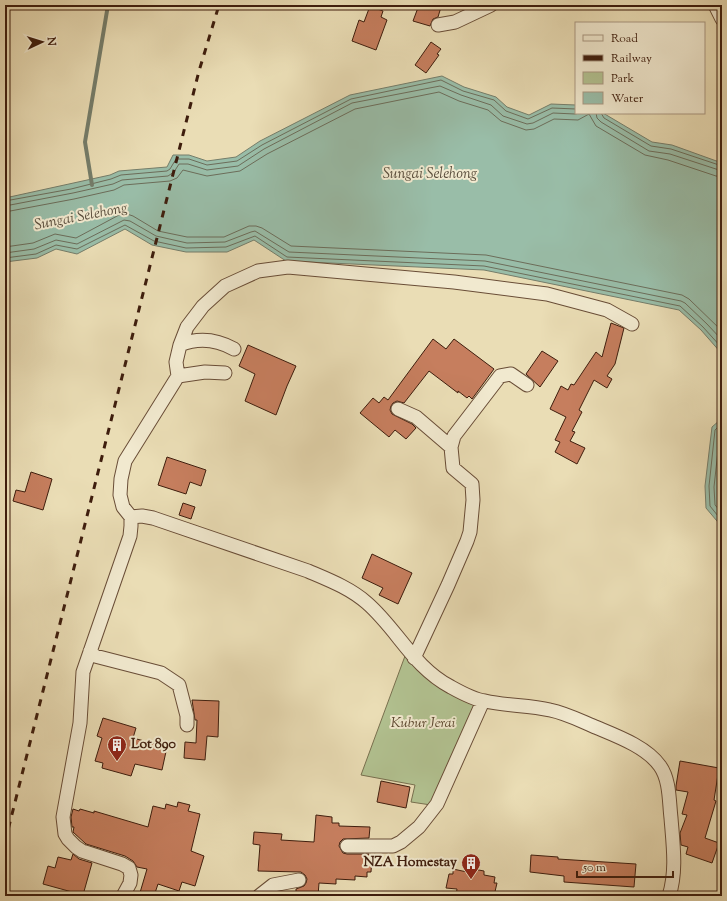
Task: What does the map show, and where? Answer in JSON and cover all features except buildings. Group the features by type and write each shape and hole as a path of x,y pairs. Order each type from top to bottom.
{"street":[{"path":"438,25 455,22 491,5"},
{"path":"715,5 722,19"},
{"path":"123,896 130,883 131,875 129,868 122,864 82,851 76,847 68,839 64,827 63,817 80,723 83,672 130,536 130,517 123,507 120,495 121,479 125,461 178,376 176,362 180,345 187,327 203,306 225,286 258,271 288,267 454,282 547,294 607,310 632,324"},
{"path":"180,345 190,341 208,340 225,344 234,349"},
{"path":"178,376 205,372 225,373"},
{"path":"414,658 458,563 470,532 473,491 472,484 453,468 451,463 451,447 454,436 500,376 511,374 527,385"},
{"path":"398,409 416,417 451,447"},
{"path":"130,517 142,516 154,518 331,580 366,602 380,616 414,658 431,674 452,688 483,701 534,707 564,714 623,740 652,757 660,766 666,780 668,792 674,853 673,872 669,896"},
{"path":"90,651 95,656 161,673 179,685 187,716 187,725"},
{"path":"347,846 394,846 419,827 437,804 483,701"},
{"path":"259,896 273,885 299,880"}],"green space":[{"name":"Kubur Jerai","path":"405,656 477,704 431,805 411,802 415,785 361,775"}],"water":[{"name":"Sungai Selehong","path":"442,76 464,87 496,97 507,107 529,115 551,104 575,105 575,114 605,114 652,142 672,145 722,163 722,354 701,330 679,310 484,270 286,261 254,240 227,252 186,252 152,245 125,229 77,254 56,249 37,258 5,262 5,198 110,175 119,171 167,167 173,155 189,155 207,161 236,157 260,141 350,95"},
{"path":"720,420 722,424 722,527 706,508 705,486 712,427"}],"waterway":[{"path":"92,185 85,142 108,5"}],"railway":[{"path":"5,842 199,71 219,5"}],"place":[{"name":"Lot 890","path":"117,762"},
{"name":"NZA Homestay","path":"471,880"}]}
